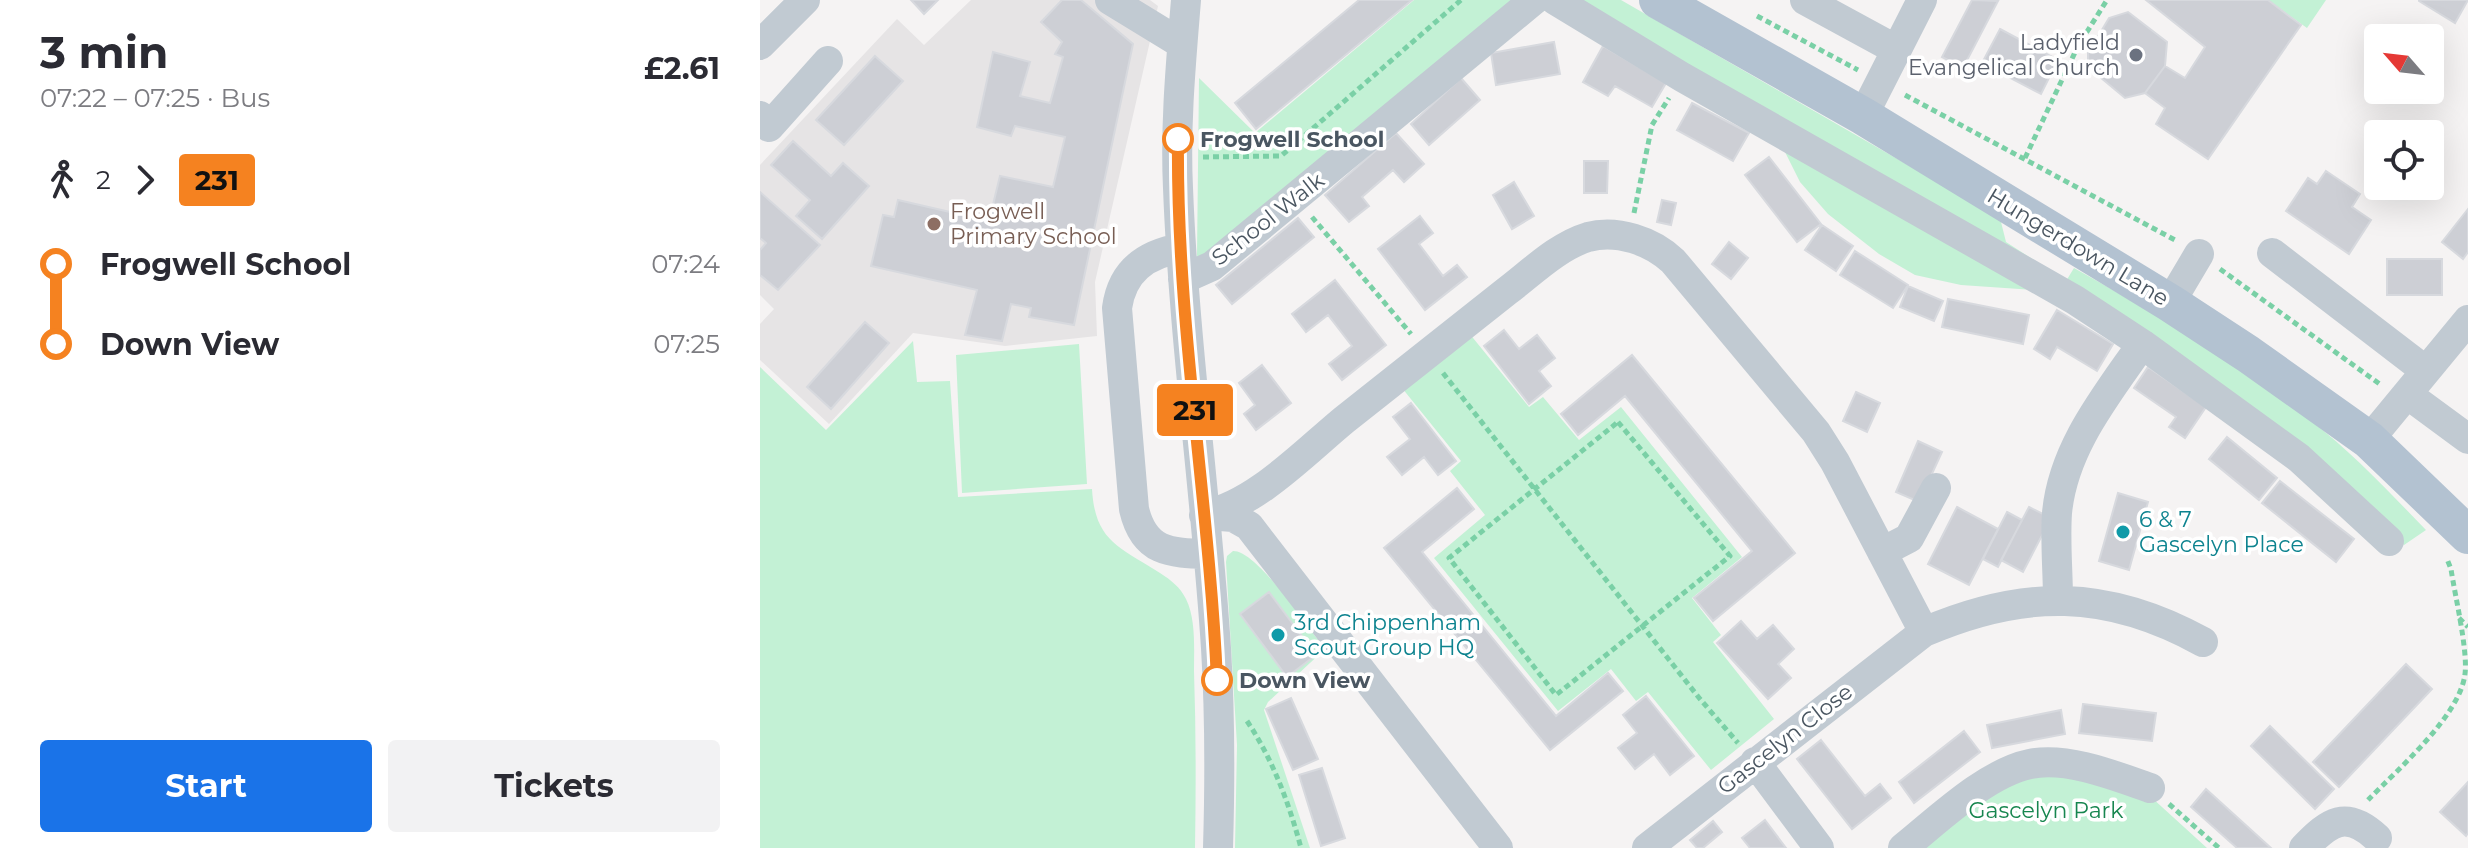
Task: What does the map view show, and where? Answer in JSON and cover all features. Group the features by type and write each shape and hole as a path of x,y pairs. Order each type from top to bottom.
{"main road":[{"name":"Hungerdown Lane","path":"1658,0 1863,116 2170,303 2308,395 2369,440 2456,545"}],"street":[{"path":"760,45 805,0"},
{"path":"1110,0 1182,44"},
{"path":"1186,0 1178,157 1181,248 1217,688 1218,848"},
{"name":"School Walk","path":"1183,279 1212,266 1534,0"},
{"path":"1555,0 1682,77 2075,300 2142,344 2299,458 2389,541"},
{"path":"1805,0 1895,49"},
{"path":"1863,116 1922,0"},
{"path":"760,116 769,127 828,61"},
{"path":"1204,515 1226,510 1259,489 1566,247 1598,235 1629,238 1651,246 1673,261 1816,432 1924,632"},
{"path":"1181,248 1164,251 1137,265 1123,283 1119,294 1117,308 1131,478 1137,524 1150,542 1167,551 1208,554"},
{"path":"2272,253 2468,439"},
{"path":"2170,303 2199,254"},
{"path":"2369,440 2468,320"},
{"path":"2058,600 2057,514 2067,466 2091,419 2142,344"},
{"path":"1882,552 1909,538 1936,488"},
{"path":"1256,536 1248,508 1259,489"},
{"path":"1204,515 1238,518 1256,536 1498,848"},
{"name":"Gascelyn Close","path":"1647,848 1924,632 1973,612 2001,605 2058,600 2122,608 2164,622 2203,642"},
{"path":"1755,762 1819,848"},
{"path":"1903,848 1962,801 2004,773 2032,763 2069,764 2150,788"},
{"path":"2304,848 2326,827 2336,822 2349,821 2361,825 2377,838"}],"path":[{"path":"1178,157 1281,156 1461,0"},
{"path":"2025,158 2078,46 2107,0"},
{"path":"1747,10 2199,254 2412,388"},
{"path":"1629,238 1652,125 1682,77"},
{"path":"1296,198 1427,354 1755,762"},
{"path":"1618,422 1730,556 1556,695 1449,558 1534,489 1618,422"},
{"path":"2349,821 2441,723 2456,700 2465,669 2451,569 2456,545"},
{"path":"2458,617 2468,627"},
{"path":"1217,688 1242,713 1259,739 1284,793 1301,848"},
{"path":"2150,788 2219,848"}],"shaded area":[{"name":"Frogwell Primary School","path":"971,0 1150,0 1158,6 1095,282 1097,336 1005,346 913,333 829,424 760,360 760,324 774,309 760,295 760,165 897,19 924,45"}],"green space":[{"path":"1414,0 1621,0 2000,218 2006,242 2054,273 2034,290 1961,285 1915,275 1879,254 1828,214 1800,182 1779,140 1550,8 1513,27 1202,283 1197,255 1199,78 1255,133"},
{"path":"2268,0 2326,0 2307,28"},
{"path":"2074,268 2196,340 2283,400 2341,446 2426,530 2404,545 2305,457 2063,286"},
{"path":"1469,333 1529,407 1543,397 1579,440 1621,407 1742,557 1692,598 1721,635 1713,642 1774,719 1711,770 1648,692 1636,701 1611,669 1558,711 1434,558 1485,515 1450,471 1461,461 1402,388"},
{"path":"913,341 917,382 950,381 958,497 1092,489 1094,507 1104,532 1122,549 1171,581 1186,599 1194,643 1195,848 760,848 760,367 826,430"},
{"path":"1079,344 1087,484 962,493 956,355"},
{"path":"1233,551 1243,554 1268,576 1325,649 1268,702 1264,710 1310,848 1235,848 1237,745 1226,562"},
{"name":"Gascelyn Park","path":"2037,770 2151,797 2207,848 1919,848 2006,778"}],"building":[{"path":"911,0 938,0 924,14"},
{"path":"1062,0 1081,0 1133,44 1074,325 1029,317 1031,308 1011,304 1002,341 965,335 977,290 871,266 883,215 894,217 898,200 989,221 1000,176 1053,187 1065,137 1015,126 1011,136 977,127 993,52 1030,62 1020,96 1050,103 1063,57 1055,54 1062,42 1041,22"},
{"path":"1359,0 1412,0 1256,129 1235,103"},
{"path":"1972,0 1998,1 1963,68 1942,57"},
{"path":"2146,0 2268,0 2301,25 2208,159 2156,124 2165,108 2145,93 2165,66 2185,78 2205,47"},
{"path":"2419,0 2468,0 2455,23 2419,1"},
{"name":"Ladyfield Evangelical Church","path":"2128,12 2167,42 2165,66 2145,93 2125,98 2088,67 2088,53 2109,18"},
{"path":"2000,29 2058,60 2041,94 1982,63"},
{"path":"1554,42 1560,74 1496,85 1491,53"},
{"path":"1603,46 1666,83 1652,107 1615,86 1608,96 1583,82"},
{"path":"875,56 903,81 844,145 816,120"},
{"path":"1461,78 1480,100 1429,145 1411,124"},
{"path":"1692,103 1749,133 1733,161 1677,130"},
{"path":"1396,133 1424,164 1404,182 1393,170 1362,197 1369,206 1349,222 1325,195"},
{"path":"793,141 831,176 843,163 869,186 822,239 796,216 810,200 771,165"},
{"path":"1769,157 1821,224 1797,242 1745,175"},
{"path":"1584,161 1608,161 1607,193 1584,193"},
{"path":"2326,171 2360,194 2352,207 2371,220 2349,254 2286,211 2308,178 2317,184"},
{"path":"1514,182 1534,216 1512,229 1493,195"},
{"path":"760,192 820,245 778,290 760,275 760,250 766,243 760,238"},
{"path":"1662,200 1676,203 1671,225 1657,222"},
{"path":"2468,209 2468,252 2463,259 2442,242"},
{"path":"1420,216 1433,233 1419,244 1443,276 1457,265 1467,277 1425,310 1378,249"},
{"path":"1298,218 1314,237 1232,304 1216,285"},
{"path":"1822,225 1853,246 1836,271 1805,250"},
{"path":"1729,242 1748,258 1731,279 1712,264"},
{"path":"1855,251 1908,285 1893,308 1840,275"},
{"path":"2387,259 2442,259 2442,295 2387,295"},
{"path":"1335,280 1386,345 1342,380 1329,364 1352,346 1328,315 1306,332 1292,314"},
{"path":"1908,286 1943,301 1934,321 1900,307"},
{"path":"1948,299 2029,315 2023,344 1942,327"},
{"path":"2057,310 2113,344 2097,371 2057,347 2050,359 2034,349"},
{"path":"865,322 889,343 831,409 807,387"},
{"path":"1504,330 1519,349 1537,335 1555,358 1539,371 1551,386 1529,404 1484,346"},
{"path":"1632,355 1795,553 1713,621 1694,598 1752,551 1625,396 1578,435 1561,414"},
{"path":"1262,365 1291,403 1256,430 1244,414 1255,405 1239,383"},
{"path":"2148,367 2206,407 2185,438 2169,427 2176,417 2134,388"},
{"path":"1856,392 1880,403 1867,432 1843,421"},
{"path":"1411,403 1456,461 1438,475 1424,457 1402,475 1387,457 1410,439 1393,417"},
{"path":"2227,437 2277,478 2259,500 2209,459"},
{"path":"1918,441 1942,452 1919,502 1896,492"},
{"path":"2280,481 2354,539 2336,562 2262,503"},
{"path":"1457,488 1474,509 1422,552 1556,716 1608,673 1623,691 1550,750 1384,548"},
{"name":"6 & 7 Gascelyn Place","path":"2118,493 2148,502 2129,570 2099,561"},
{"path":"1957,507 1998,529 1969,585 1928,564"},
{"path":"2029,507 2051,518 2023,572 2001,560"},
{"path":"2007,512 2022,520 1998,567 1983,559"},
{"name":"3rd Chippenham Scout Group HQ","path":"1269,592 1316,655 1287,677 1240,614"},
{"path":"1741,621 1757,639 1773,625 1794,649 1778,664 1791,678 1768,699 1717,643"},
{"path":"2406,664 2432,689 2339,787 2313,762"},
{"path":"1646,696 1694,756 1670,775 1654,754 1635,769 1618,748 1637,733 1623,715"},
{"path":"1291,698 1318,759 1293,770 1266,709"},
{"path":"2083,704 2156,713 2152,741 2079,733"},
{"path":"2061,710 2065,734 1992,748 1987,725"},
{"path":"2270,726 2334,789 2315,809 2251,746"},
{"path":"1964,731 1980,752 1914,803 1899,782"},
{"path":"1821,740 1865,796 1880,784 1891,798 1852,829 1797,759"},
{"path":"1322,768 1345,838 1321,846 1299,775"},
{"path":"2468,782 2468,833 2466,836 2440,812"},
{"path":"2206,789 2271,848 2237,848 2191,807"},
{"path":"1765,820 1786,848 1750,848 1742,838"},
{"path":"1713,821 1722,832 1703,848 1697,848 1690,840"}],"bus line":[{"name":"231","path":"1178,139 1177,185 1183,279 1217,680"}],"place":[{"name":"Ladyfield Evangelical Church","path":"2136,55"},
{"name":"Frogwell School","path":"1178,139"},
{"name":"Frogwell Primary School","path":"934,224"},
{"name":"6 & 7 Gascelyn Place","path":"2123,532"},
{"name":"3rd Chippenham Scout Group HQ","path":"1278,635"},
{"name":"Down View","path":"1217,680"}]}
